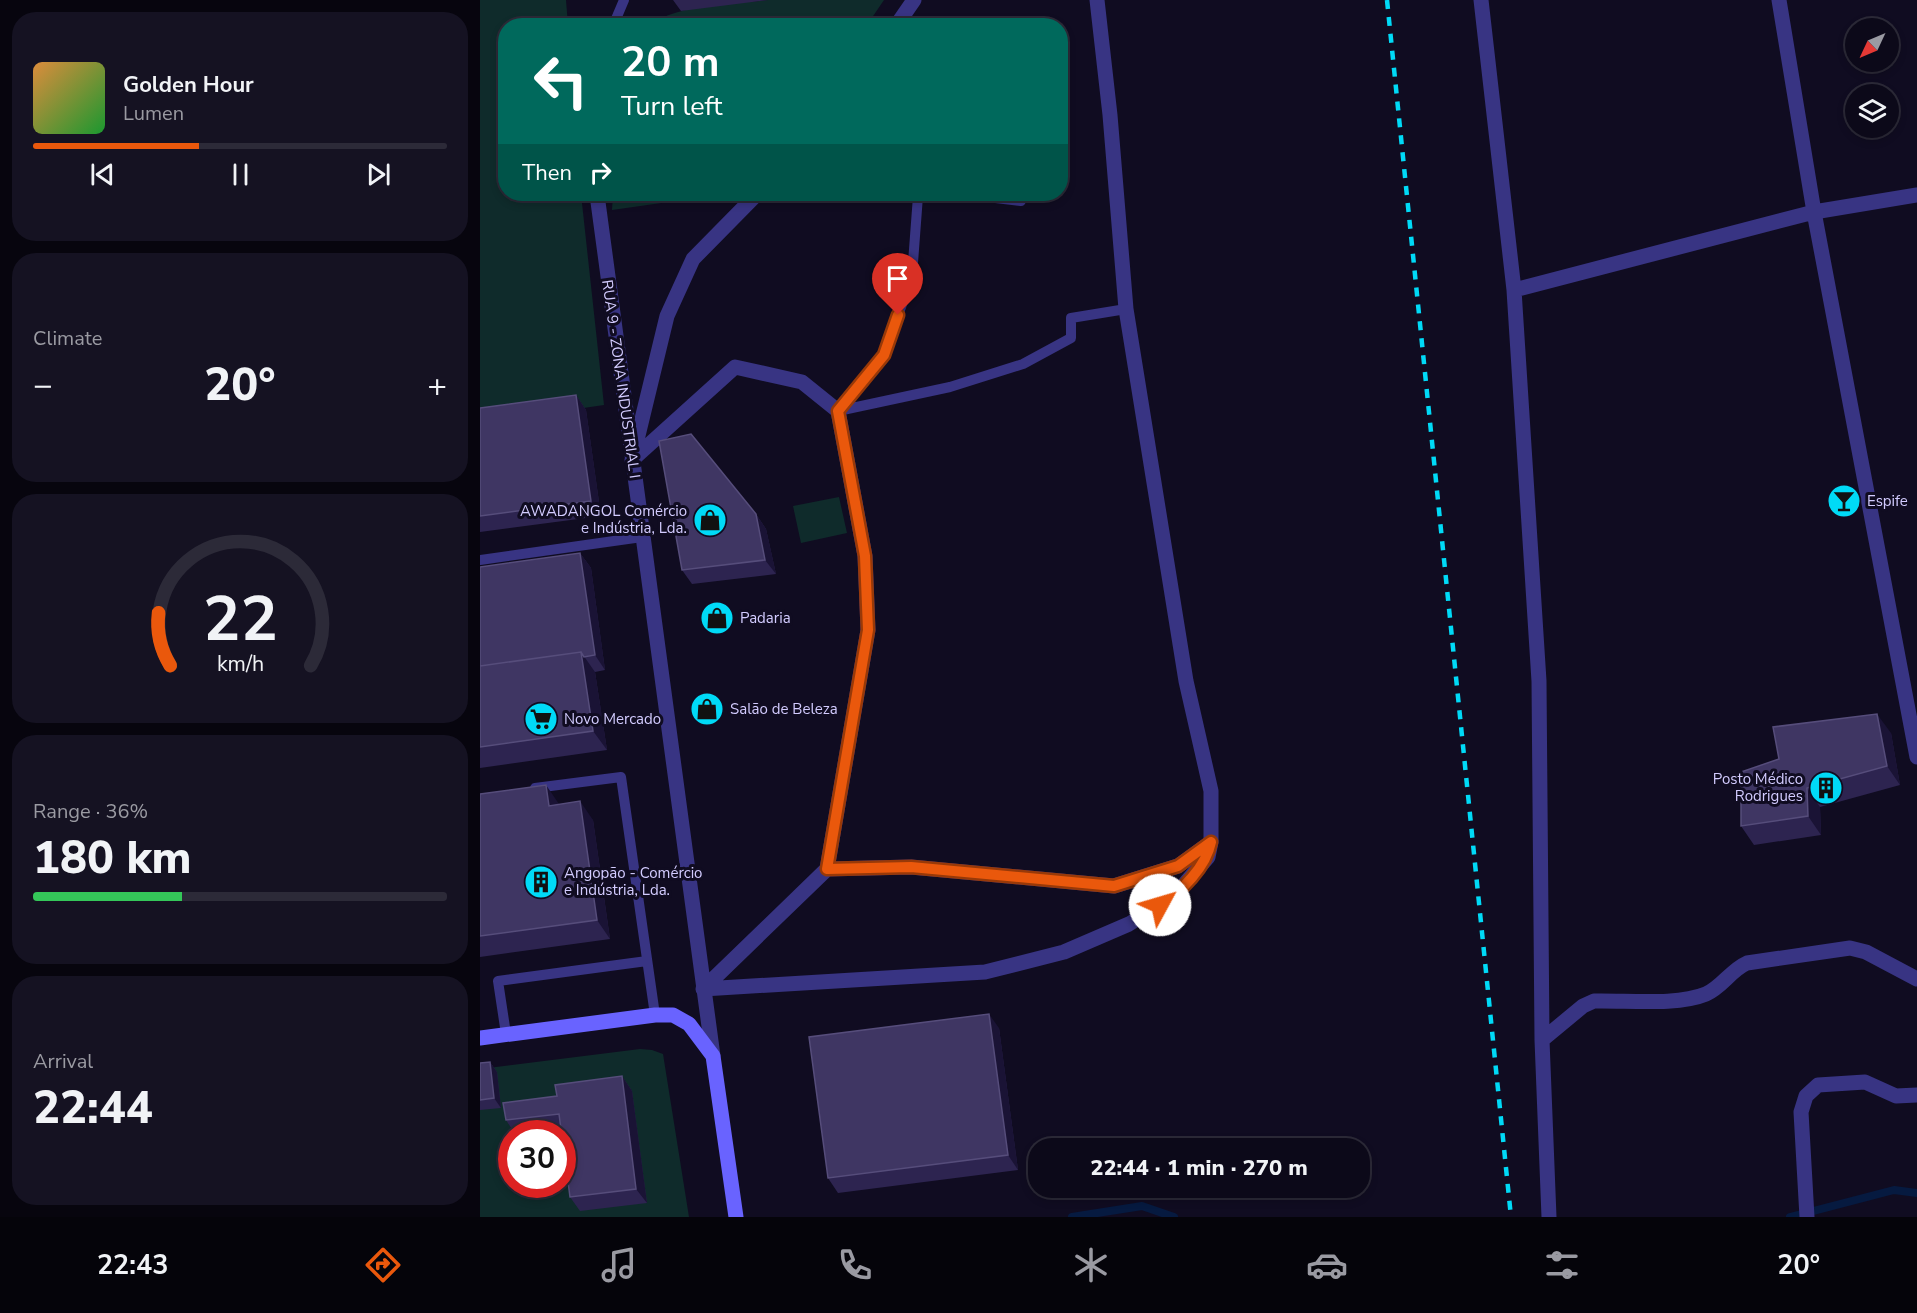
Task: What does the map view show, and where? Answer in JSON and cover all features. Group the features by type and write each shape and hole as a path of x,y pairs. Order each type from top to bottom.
{"street":[{"path":"902,18 914,0"},
{"path":"703,989 985,972 1064,952 1129,924 1175,895 1208,857 1211,842 1211,790 1186,681 1125,309 1110,115 1097,0"},
{"path":"1481,0 1514,290 1539,681 1542,1040 1549,1217"},
{"path":"1779,0 1814,212 1917,757"},
{"path":"1514,290 1814,212 1917,195"},
{"name":"RUA 9 - ZONA INDUSTRIAL I","path":"598,201 712,1056"},
{"path":"632,460 671,306 693,259 750,201"},
{"path":"632,460 735,367 802,382 838,411 865,556 868,630 827,869 703,989"},
{"path":"827,869 911,867 1114,886 1178,866 1211,842"},
{"path":"1542,1040 1583,1006 1594,1001 1677,999 1706,994 1735,969 1747,963 1850,948 1866,952 1917,979"},
{"path":"480,1038 655,1015 673,1016 689,1024 712,1056 736,1217"},
{"path":"1807,1217 1801,1112 1806,1096 1818,1085 1864,1082 1896,1096 1917,1095"}],"lane":[{"path":"616,18 624,0"},
{"path":"838,411 884,355 912,276 918,201"},
{"path":"838,411 950,387 1023,364 1071,338 1071,318 1125,309"},
{"path":"480,560 642,537"},
{"path":"527,789 621,777 655,1015"},
{"path":"506,1034 498,981 647,961"}],"green space":[{"path":"480,0 566,0 567,18 498,18 498,201 582,201 604,405 480,423"},
{"path":"768,0 884,0 872,18 662,18 690,9"},
{"path":"613,201 676,201 612,210"},
{"path":"839,497 847,533 801,543 793,506"},
{"path":"640,1049 663,1054 689,1217 480,1217 480,1069"}],"building":[{"path":"576,395 591,501 480,516 480,408"},
{"path":"691,434 756,514 765,560 682,570 659,441"},
{"path":"580,553 595,655 584,657 581,652 480,666 480,567"},
{"name":"Novo Mercado","path":"581,652 593,731 480,747 480,666"},
{"path":"1877,714 1887,766 1807,788 1808,816 1741,826 1741,772 1779,759 1773,727"},
{"name":"Angopão - Comércio e Indústria, Lda.","path":"546,785 549,806 580,801 597,920 480,936 480,794"},
{"path":"989,1014 1008,1155 828,1178 809,1037"},
{"path":"490,1062 494,1098 480,1100 480,1063"},
{"path":"622,1076 636,1189 576,1196 576,1120 560,1120 559,1114 506,1120 503,1103 557,1096 555,1085"}],"waterway":[{"path":"1790,1217 1894,1190 1917,1193"},
{"path":"1072,1217 1142,1206 1174,1217"}],"railway":[{"path":"1387,0 1511,1217"}],"place":[{"name":"Espife","path":"1844,501"},
{"name":"AWADANGOL Comércio e Indústria, Lda.","path":"710,520"},
{"name":"Padaria","path":"717,618"},
{"name":"Salão de Beleza","path":"707,709"},
{"name":"Novo Mercado","path":"541,719"},
{"name":"Posto Médico Rodrigues","path":"1826,788"},
{"name":"Angopão - Comércio e Indústria, Lda.","path":"541,882"}],"route":[{"path":"898,315 884,355 838,411 865,556 868,630 827,869 911,867 1114,886 1178,866 1211,842 1208,857 1175,895 1160,905"}]}
